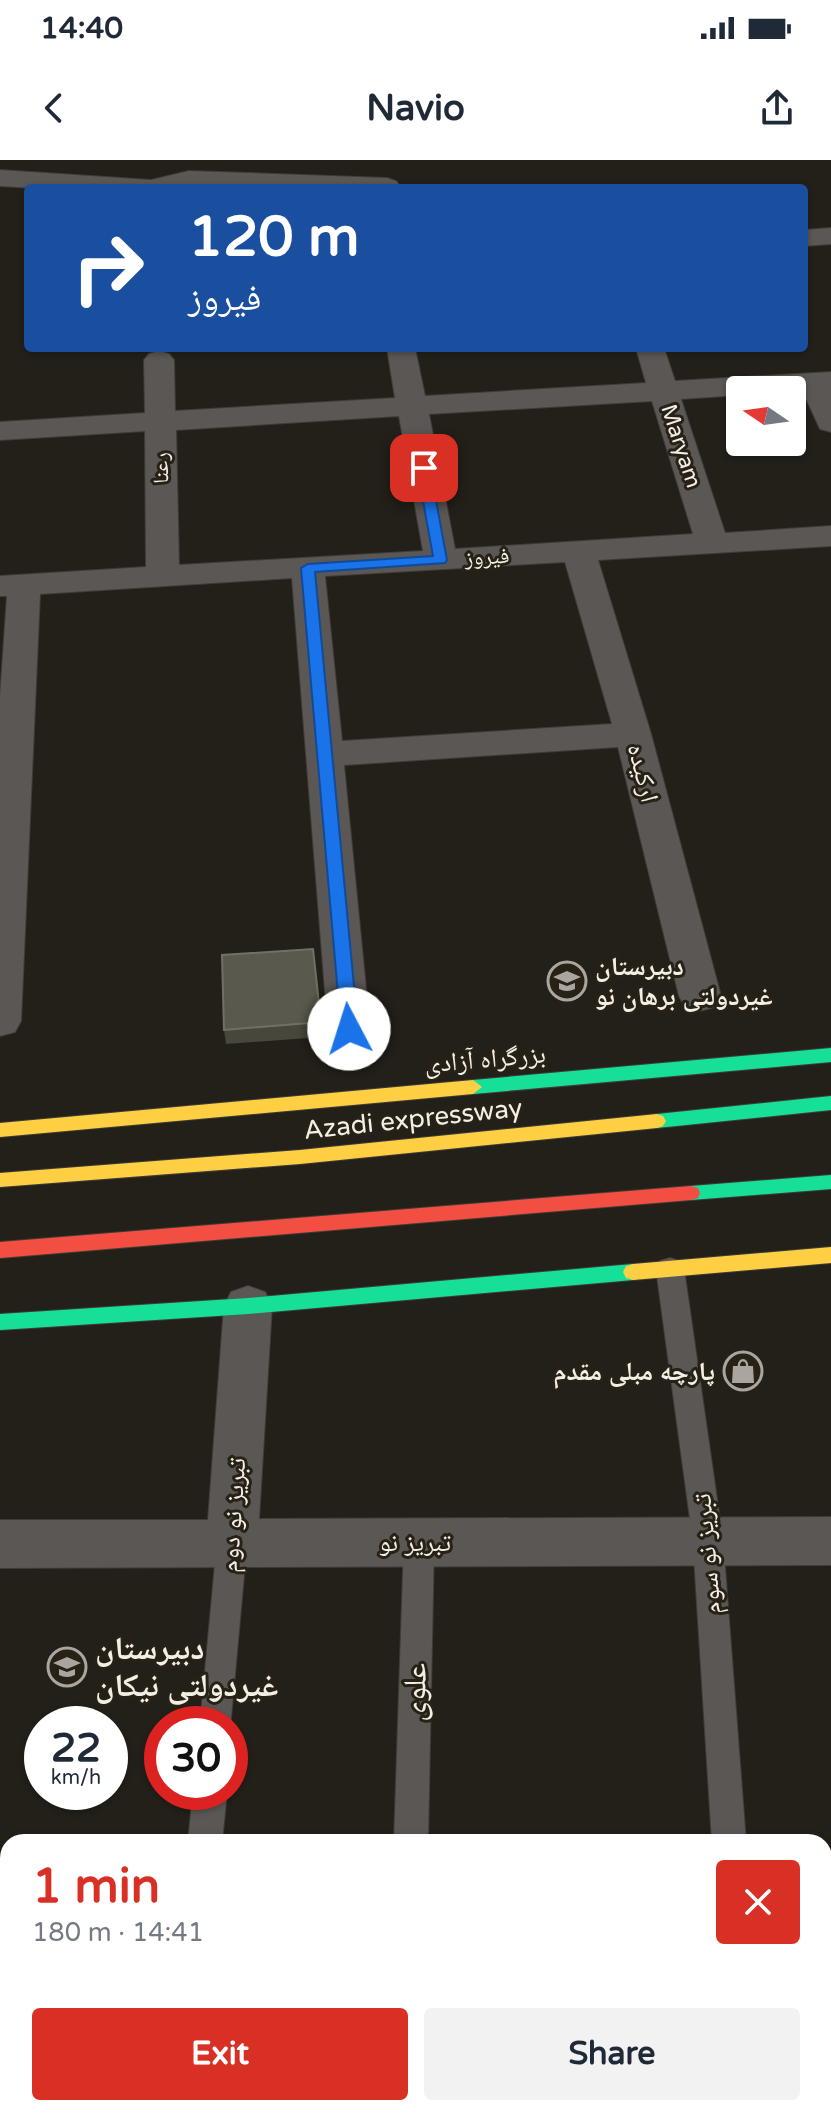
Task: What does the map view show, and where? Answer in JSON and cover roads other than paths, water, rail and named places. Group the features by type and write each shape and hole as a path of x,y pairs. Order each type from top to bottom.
{"highway":[{"name":"بزرگراه آزادی","path":"0,1130 831,1055"},
{"name":"Azadi expressway","path":"0,1180 300,1157 831,1103"},
{"path":"0,1250 831,1182"},
{"path":"0,1322 248,1306 831,1255"}],"street":[{"path":"0,178 91,184"},
{"path":"168,184 189,179 330,184"},
{"path":"808,238 831,236"},
{"path":"402,352 441,560"},
{"name":"Maryam","path":"651,352 712,543"},
{"name":"رعنا","path":"159,360 163,577"},
{"path":"0,431 822,382 831,423"},
{"name":"فیروز","path":"12,586 831,536"},
{"name":"ارکیده","path":"579,552 633,734 700,996"},
{"path":"308,568 349,1029"},
{"path":"0,1021 12,586"},
{"path":"325,754 633,734"},
{"name":"تبریز نو دوم","path":"232,1543 248,1306"},
{"name":"تبریز نو","path":"0,1544 831,1541"}],"lane":[{"name":"تبریز نو سوم","path":"670,1269 708,1541 728,1834"},
{"name":"علوی","path":"411,1834 419,1542"},
{"name":"تبریز نو دوم","path":"218,1706 232,1543"},
{"path":"206,1834 208,1810"}],"place":[{"name":"دبیرستان غیردولتی برهان نو","path":"567,981"},
{"name":"پارچه مبلی مقدم","path":"743,1371"},
{"name":"دبیرستان غیردولتی نیکان","path":"67,1667"}]}
